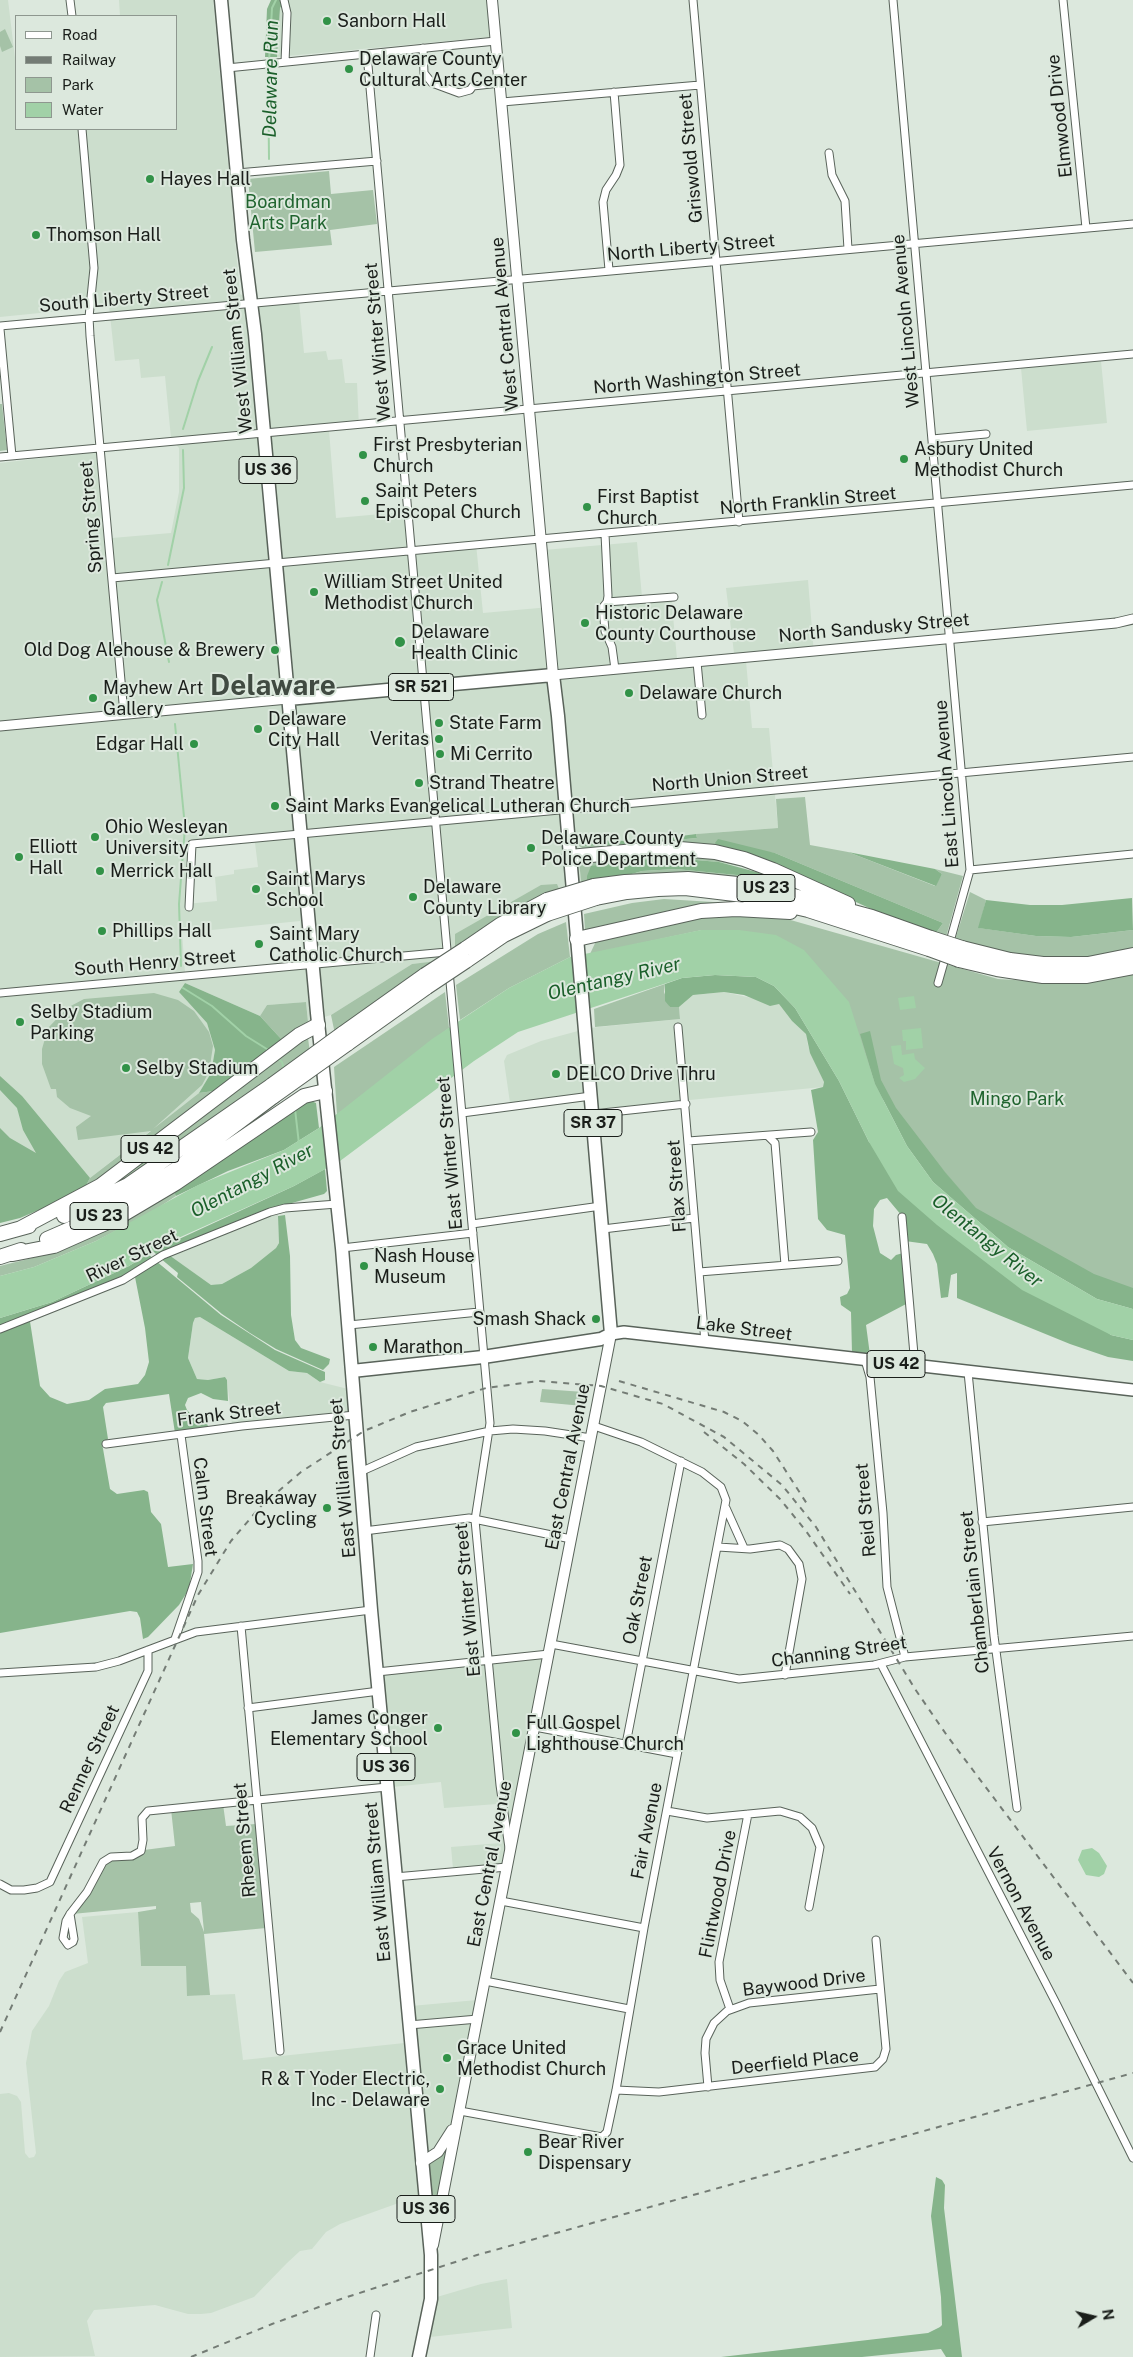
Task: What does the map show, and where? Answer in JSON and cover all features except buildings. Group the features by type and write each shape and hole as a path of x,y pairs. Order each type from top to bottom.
{"highway":[{"name":"West William Street","path":"221,0 243,240 252,302 288,699"},
{"name":"North Sandusky Street","path":"288,699 553,674"},
{"name":"East Central Avenue","path":"553,674 611,1334"},
{"name":"East William Street","path":"288,699 318,1025 342,1248 364,1531 408,2026 431,2255"},
{"path":"569,857 668,848 715,852 744,859 773,870 824,892 872,918"},
{"name":"US 23","path":"0,1234 73,1213 128,1185 273,1090 465,955 500,926 547,900 659,879 720,881 789,894 872,918 998,969 1043,976 1086,976 1133,967"},
{"name":"US 23","path":"465,955 595,892 627,892 658,889 716,891 771,900 835,919 930,943"},
{"path":"577,939 690,913 723,909 790,912 835,919"},
{"name":"US 23","path":"961,954 1043,964 1088,964 1133,955"},
{"name":"US 42","path":"21,1228 100,1186 299,1035 318,1025"},
{"name":"US 23","path":"7,1255 114,1208 179,1167 273,1090"},
{"name":"US 42","path":"7,1255 54,1246 117,1218 163,1191 308,1094 325,1091"},
{"name":"Lake Street","path":"352,1371 483,1357 596,1340 611,1334"},
{"name":"US 36","path":"419,2357 431,2299 431,2255"}],"main road":[{"name":"West Central Avenue","path":"492,0 553,674"},
{"name":"Lake Street","path":"611,1334 624,1332 1133,1390"},
{"name":"East Central Avenue","path":"431,2255 611,1334"},
{"name":"SR 37","path":"421,2163 431,2158 444,2145 460,2111"}],"street":[{"path":"70,0 72,15"},
{"path":"284,0 286,13 285,62"},
{"name":"Griswold Street","path":"693,0 740,522"},
{"name":"West Lincoln Avenue","path":"894,0 949,638"},
{"name":"Elmwood Drive","path":"1063,0 1086,228"},
{"path":"227,68 496,41"},
{"path":"423,48 424,73 432,83 459,93 470,90 473,86 500,83"},
{"name":"West Winter Street","path":"367,54 423,687"},
{"path":"502,102 700,85"},
{"path":"610,270 603,202 606,190 616,175 620,164 614,92"},
{"name":"Spring Street","path":"82,130 94,268 89,317 124,714"},
{"path":"829,153 832,175 845,201 848,249"},
{"path":"237,173 377,161"},
{"name":"North Liberty Street","path":"252,302 1133,224"},
{"name":"South Liberty Street","path":"0,327 252,302"},
{"path":"0,327 12,456"},
{"name":"North Washington Street","path":"0,457 1133,354"},
{"path":"932,438 986,434"},
{"name":"North Franklin Street","path":"112,578 1133,485"},
{"path":"605,534 609,577 607,602 603,607 605,631 612,647 615,669"},
{"path":"607,602 674,597"},
{"name":"North Sandusky Street","path":"553,674 1116,623 1133,619"},
{"name":"East Lincoln Avenue","path":"938,983 970,870 949,638"},
{"path":"697,662 702,715"},
{"name":"East Winter Street","path":"423,687 490,1431 475,1520 504,1820 510,1853"},
{"path":"0,726 288,699"},
{"name":"North Union Street","path":"189,907 192,844 1133,757"},
{"path":"970,870 1133,854"},
{"name":"South Henry Street","path":"0,993 447,952"},
{"name":"Flax Street","path":"678,1027 706,1342"},
{"path":"462,1113 591,1096"},
{"path":"593,1114 686,1104"},
{"path":"688,1142 811,1132"},
{"path":"768,1136 774,1139 775,1143 785,1265"},
{"name":"River Street","path":"0,1329 123,1280 163,1255 270,1212 286,1208 337,1204"},
{"path":"472,1224 601,1206"},
{"path":"902,1217 915,1366"},
{"path":"603,1228 694,1218"},
{"path":"342,1248 473,1233"},
{"path":"699,1272 838,1261"},
{"path":"349,1325 479,1312"},
{"name":"Reid Street","path":"865,1360 870,1377 883,1513 887,1587 905,1657"},
{"name":"Chamberlain Street","path":"968,1372 996,1649 1017,1808"},
{"name":"Frank Street","path":"106,1444 242,1426 355,1415"},
{"path":"594,1426 638,1440 702,1472 721,1487 726,1496 725,1507 744,1548"},
{"path":"360,1472 416,1447 490,1431 513,1429 545,1431 591,1438"},
{"name":"Calm Street","path":"175,1639 198,1572 181,1435"},
{"name":"Oak Street","path":"626,1744 681,1461"},
{"name":"Fair Avenue","path":"460,2111 604,2136 607,2132 725,1507"},
{"path":"982,1522 1133,1507"},
{"path":"364,1531 469,1518 571,1539"},
{"path":"718,1547 744,1548 780,1545 790,1552 799,1564 802,1579 785,1675"},
{"path":"0,1674 96,1667 119,1661 196,1632 371,1610"},
{"name":"Rheem Street","path":"242,1626 280,2050"},
{"name":"Channing Street","path":"377,1672 488,1660 550,1649 642,1662 740,1679 882,1664 905,1657 1133,1636"},
{"name":"Renner Street","path":"0,1884 11,1890 24,1890 45,1886 51,1879 148,1670 148,1650"},
{"name":"Vernon Avenue","path":"882,1664 1058,2005 1133,2158"},
{"path":"248,1708 379,1691"},
{"path":"535,1727 677,1754"},
{"path":"70,1914 87,1892 100,1866 106,1859 137,1854 143,1846 142,1818 144,1813 154,1809 387,1787"},
{"path":"667,1811 707,1818 786,1812 800,1817 812,1828 818,1840 820,1854 809,1907"},
{"name":"Flintwood Drive","path":"730,2009 720,1980 719,1962 748,1814"},
{"path":"395,1877 507,1867"},
{"path":"501,1901 644,1928"},
{"name":"Deerfield Place","path":"616,2090 650,2093 874,2067 883,2059 886,2049 876,1940"},
{"path":"485,1980 630,2009"},
{"name":"Baywood Drive","path":"708,2087 705,2054 706,2039 714,2023 730,2009 750,2003 880,1989"},
{"path":"408,2026 478,2019"},
{"path":"370,2357 376,2314"}],"shaded area":[{"path":"0,0 8,0 15,58 15,130 178,130 178,15 120,15 119,0 213,0 240,294 258,305 299,301 304,353 326,351 328,360 342,359 345,383 357,383 359,428 329,430 336,518 404,512 407,551 476,544 483,613 550,607 544,550 637,542 642,597 671,594 677,659 734,653 726,588 808,580 814,654 746,661 752,728 769,728 778,828 696,834 642,841 602,839 578,841 582,888 439,961 412,964 331,1015 308,1022 306,1002 267,1005 260,1016 185,983 179,992 207,1023 215,1050 211,1073 199,1093 90,1178 0,1215 0,463 103,451 112,538 171,533 179,492 179,448 171,438 165,376 141,378 139,359 115,361 109,306 0,317","holes":["255,843 258,867 234,870 234,874 215,877 217,901 186,904 188,847","300,921 303,961 185,972 182,933"]},
{"path":"271,0 285,0 280,8 277,57 265,57 267,9"},
{"path":"285,0 487,0 490,37 277,57 280,8"},
{"path":"1101,361 1107,423 1027,431 1021,368"},
{"path":"696,834 697,838 585,846 585,840 642,841"},
{"path":"718,839 775,853 943,923 936,933 869,908 778,866 718,847 715,843"},
{"path":"848,852 935,869 942,874 936,886"},
{"path":"684,859 719,862 760,873 757,877 676,869 642,871 587,887 587,876 591,866 637,860"},
{"path":"1132,898 1133,930 1071,937 1036,936 978,928 986,900 1030,905 1062,905"},
{"path":"715,975 756,977 774,986 795,1008 839,1081 869,1142 1111,1335 1133,1340 1133,1361 1108,1357 1070,1344 957,1298 957,1273 951,1275 948,1297 941,1298 937,1264 933,1254 927,1244 905,1241 902,1216 887,1198 880,1200 874,1209 873,1226 880,1253 891,1260 896,1255 903,1253 908,1303 866,1325 870,1355 852,1353 851,1312 841,1305 840,1297 847,1294 850,1288 845,1235 827,1230 818,1219 813,1140 818,1132 811,1090 823,1087 824,1082 810,1053 806,1034 792,1021 779,1004 770,1006 744,995 724,992 693,995 679,1007 670,1007 665,1001 665,984 682,978"},
{"path":"185,983 260,1016 283,1041 221,1090 199,1093 211,1073 215,1050 207,1023 179,992"},
{"path":"724,992 779,1004 792,1021 806,1034 808,1046 824,1082 823,1087 598,1109 596,1091 510,1103 504,1061 507,1055 541,1041 589,1028 680,1019 679,1007 693,995"},
{"path":"870,1031 881,1080 896,1108 945,1172 976,1208 1094,1274 1133,1288 1133,1309 1097,1299 1008,1247 933,1182 907,1146 875,1084 860,1034"},
{"path":"0,1076 22,1096 90,1178 83,1191 20,1218 0,1223 0,1128 10,1138 36,1153 23,1130 17,1108 0,1090"},
{"path":"309,1100 316,1103 319,1128 284,1150 228,1171 176,1196 173,1190"},
{"path":"325,1169 327,1191 324,1194 267,1210 158,1256 153,1251 294,1186"},
{"path":"278,1213 279,1243 276,1248 251,1268 222,1284 211,1286 169,1255"},
{"path":"285,1215 290,1256 291,1315 295,1340 301,1348 330,1359 329,1364 323,1370 276,1349 222,1314 177,1277 178,1273 160,1258 169,1255 211,1285 222,1284 251,1268 276,1248 279,1243 278,1216"},
{"path":"148,1254 154,1259 136,1271 29,1315 40,1386 50,1397 67,1404 89,1400 105,1389 138,1384 145,1375 149,1362 145,1328 135,1277 156,1261 221,1315 275,1350 325,1372 325,1380 320,1382 307,1373 289,1371 200,1317 195,1318 188,1358 197,1379 208,1380 225,1377 227,1380 228,1401 213,1399 201,1393 188,1398 185,1405 196,1420 207,1424 209,1428 175,1433 169,1394 106,1403 103,1407 108,1439 102,1443 110,1489 117,1494 144,1490 148,1492 151,1512 161,1524 168,1567 193,1564 189,1589 179,1605 148,1637 143,1639 140,1618 137,1612 130,1611 0,1633 0,1318 52,1302 129,1266"},
{"path":"200,1317 289,1371 307,1373 320,1382 348,1389 350,1411 232,1424 227,1380 225,1377 208,1380 197,1379 188,1358 193,1323 195,1318"},
{"name":"James Conger Elementary School","path":"542,1659 504,1865 453,1869 451,1847 501,1843 497,1804 444,1808 441,1782 392,1787 381,1675"},
{"path":"138,1912 141,1966 187,1966 188,1996 235,1994 243,2060 414,2042 411,2006 477,2000 457,2110 430,2196 407,2200 340,2224 326,2232 312,2249 300,2251 254,2297 211,2313 201,2314 188,2314 155,2305 94,2310 87,2321 95,2356 0,2357 0,2094 9,2093 17,2096 21,2102 25,2153 29,2158 34,2157 36,2153 26,2063 32,2031 49,2006 59,1981 65,1972 88,1963 82,1917"},
{"path":"936,2177 942,2180 945,2185 944,2208 962,2357 946,2357 941,2349 862,2357 721,2357 928,2333 940,2327 942,2325 941,2297 931,2216"},
{"path":"507,2279 512,2328 430,2337 437,2297 481,2284"}],"green space":[{"path":"5,29 13,47 2,52 0,32"},
{"name":"Boardman Arts Park","path":"329,171 331,194 373,190 377,224 330,230 332,245 255,252 248,179"},
{"path":"0,404 2,404 7,450 0,451"},
{"path":"805,797 810,845 848,852 935,886 942,874 935,869 963,876 946,937 936,933 943,923 775,853 718,847 586,850 579,846 577,841 584,840 585,846 632,844 697,838 696,834 778,828 776,799"},
{"path":"644,853 714,855 837,901 606,882 642,871 676,869 757,877 760,873 748,868 719,862 685,859 637,860 582,888 579,862"},
{"path":"557,884 560,891 455,952 455,934 541,885"},
{"path":"970,892 986,900 979,928 1036,936 1071,937 1133,930 1133,948 1087,959 1044,958 999,951 955,940"},
{"path":"664,899 746,904 585,930 584,914 632,903"},
{"name":"Mingo Park","path":"710,915 780,917 998,979 1063,983 1133,972 1133,1309 1008,1247 739,930 702,930 590,954 597,939"},
{"path":"566,922 570,957 509,988 460,1020 456,985 538,934"},
{"path":"437,961 335,1034 331,1015 412,964"},
{"path":"665,984 664,992 670,1007 679,1007 680,1019 595,1027 594,1009"},
{"path":"445,992 449,1028 337,1115 334,1067"},
{"name":"Selby Stadium","path":"154,993 178,1000 194,1011 209,1032 213,1046 209,1072 202,1085 153,1129 199,1093 221,1090 83,1191 90,1178 151,1131 78,1140 76,1127 91,1116 70,1108 57,1097 56,1089 51,1089 42,1064 42,1049 46,1035 50,1034 49,1027 67,1008 84,999"},
{"path":"306,1002 308,1022 283,1041 260,1016 267,1005"},
{"path":"308,1038 310,1053 157,1160 110,1188 112,1182 289,1047"},
{"path":"173,1189 176,1196 150,1213 96,1241 34,1267 0,1276 0,1266 40,1256 81,1240"},
{"path":"542,1389 584,1392 583,1406 540,1402"},
{"path":"223,1804 226,1826 256,1824 266,1928 204,1934 210,1995 187,1996 186,1966 141,1966 138,1912 156,1909 156,1906 72,1914 107,1861 144,1850 175,1846 171,1809","holes":["201,1902 204,1932 199,1919 191,1912 190,1903"]},
{"path":"454,2133 435,2219 432,2219 427,2164"}],"water":[{"name":"Olentangy River","path":"701,930 739,930 776,935 804,950 849,1002 875,1084 907,1146 933,1182 1008,1247 1097,1299 1133,1309 1133,1340 1111,1335 1022,1290 937,1225 898,1191 869,1142 839,1081 795,1008 774,986 756,977 715,975 682,978 518,1032 474,1061 340,1161 294,1186 165,1244 129,1266 52,1302 0,1318 0,1276 34,1267 96,1241 198,1185 284,1150 319,1128 432,1039 509,988 570,957"},
{"path":"914,996 916,1008 900,1010 898,998"},
{"path":"921,1028 923,1048 906,1050 906,1041 903,1041 902,1030"},
{"path":"901,1045 902,1055 914,1053 915,1059 925,1068 915,1079 904,1082 899,1078 904,1075 903,1068 894,1064 891,1046"},
{"path":"1092,1848 1099,1853 1107,1866 1104,1874 1099,1877 1086,1875 1078,1860 1082,1850"}],"waterway":[{"name":"Delaware Run","path":"269,62 272,8 276,0"},
{"name":"Delaware Run","path":"268,66 269,159"},
{"name":"Delaware Run","path":"183,429 198,381 212,347"},
{"name":"Delaware Run","path":"168,565 184,488 183,450"},
{"name":"Delaware Run","path":"162,582 157,600 169,662"},
{"name":"Delaware Run","path":"175,724 185,827 179,904 181,966"},
{"name":"Delaware Run","path":"183,988 212,1006 246,1036 270,1051"},
{"name":"Delaware Run","path":"277,1058 282,1062 284,1070"},
{"name":"Delaware Run","path":"295,1109 299,1144"}],"railway":[{"path":"0,2032 198,1595 231,1541 261,1506 301,1472 364,1431 410,1412 486,1388 539,1381 601,1386 663,1404 724,1437 782,1485 816,1527 915,1689 948,1737 1133,1983"},
{"path":"619,1381 724,1412 742,1421 759,1435 773,1451 809,1507"},
{"path":"704,1432 744,1464 780,1499 806,1531 850,1594"},
{"path":"191,2357 272,2324 341,2299 477,2255 1133,2073"}],"place":[{"name":"Sanborn Hall","path":"327,21"},
{"name":"Delaware County Cultural Arts Center","path":"349,69"},
{"name":"Hayes Hall","path":"150,179"},
{"name":"Thomson Hall","path":"36,235"},
{"name":"First Presbyterian Church","path":"363,455"},
{"name":"Asbury United Methodist Church","path":"904,459"},
{"name":"Saint Peters Episcopal Church","path":"365,501"},
{"name":"First Baptist Church","path":"587,507"},
{"name":"William Street United Methodist Church","path":"314,592"},
{"name":"Historic Delaware County Courthouse","path":"585,623"},
{"name":"Delaware Health Clinic","path":"400,642"},
{"name":"Old Dog Alehouse & Brewery","path":"275,650"},
{"name":"Delaware Church","path":"629,693"},
{"name":"Mayhew Art Gallery","path":"93,698"},
{"name":"State Farm","path":"439,723"},
{"name":"Delaware City Hall","path":"258,729"},
{"name":"Veritas","path":"439,739"},
{"name":"Edgar Hall","path":"194,744"},
{"name":"Mi Cerrito","path":"440,754"},
{"name":"Strand Theatre","path":"419,783"},
{"name":"Saint Marks Evangelical Lutheran Church","path":"275,806"},
{"name":"Ohio Wesleyan University","path":"95,837"},
{"name":"Delaware County Police Department","path":"531,848"},
{"name":"Elliott Hall","path":"19,857"},
{"name":"Merrick Hall","path":"100,871"},
{"name":"Saint Marys School","path":"256,889"},
{"name":"Delaware County Library","path":"413,897"},
{"name":"Phillips Hall","path":"102,931"},
{"name":"Saint Mary Catholic Church","path":"259,944"},
{"name":"Selby Stadium Parking","path":"20,1022"},
{"name":"Selby Stadium","path":"126,1068"},
{"name":"DELCO Drive Thru","path":"556,1074"},
{"name":"Nash House Museum","path":"364,1266"},
{"name":"Smash Shack","path":"596,1319"},
{"name":"Marathon","path":"373,1347"},
{"name":"Breakaway Cycling","path":"327,1508"},
{"name":"James Conger Elementary School","path":"438,1728"},
{"name":"Full Gospel Lighthouse Church","path":"516,1733"},
{"name":"Grace United Methodist Church","path":"447,2058"},
{"name":"R & T Yoder Electric, Inc - Delaware","path":"440,2089"},
{"name":"Bear River Dispensary","path":"528,2152"}],"district":[{"name":"Delaware","path":"273,686"}]}
